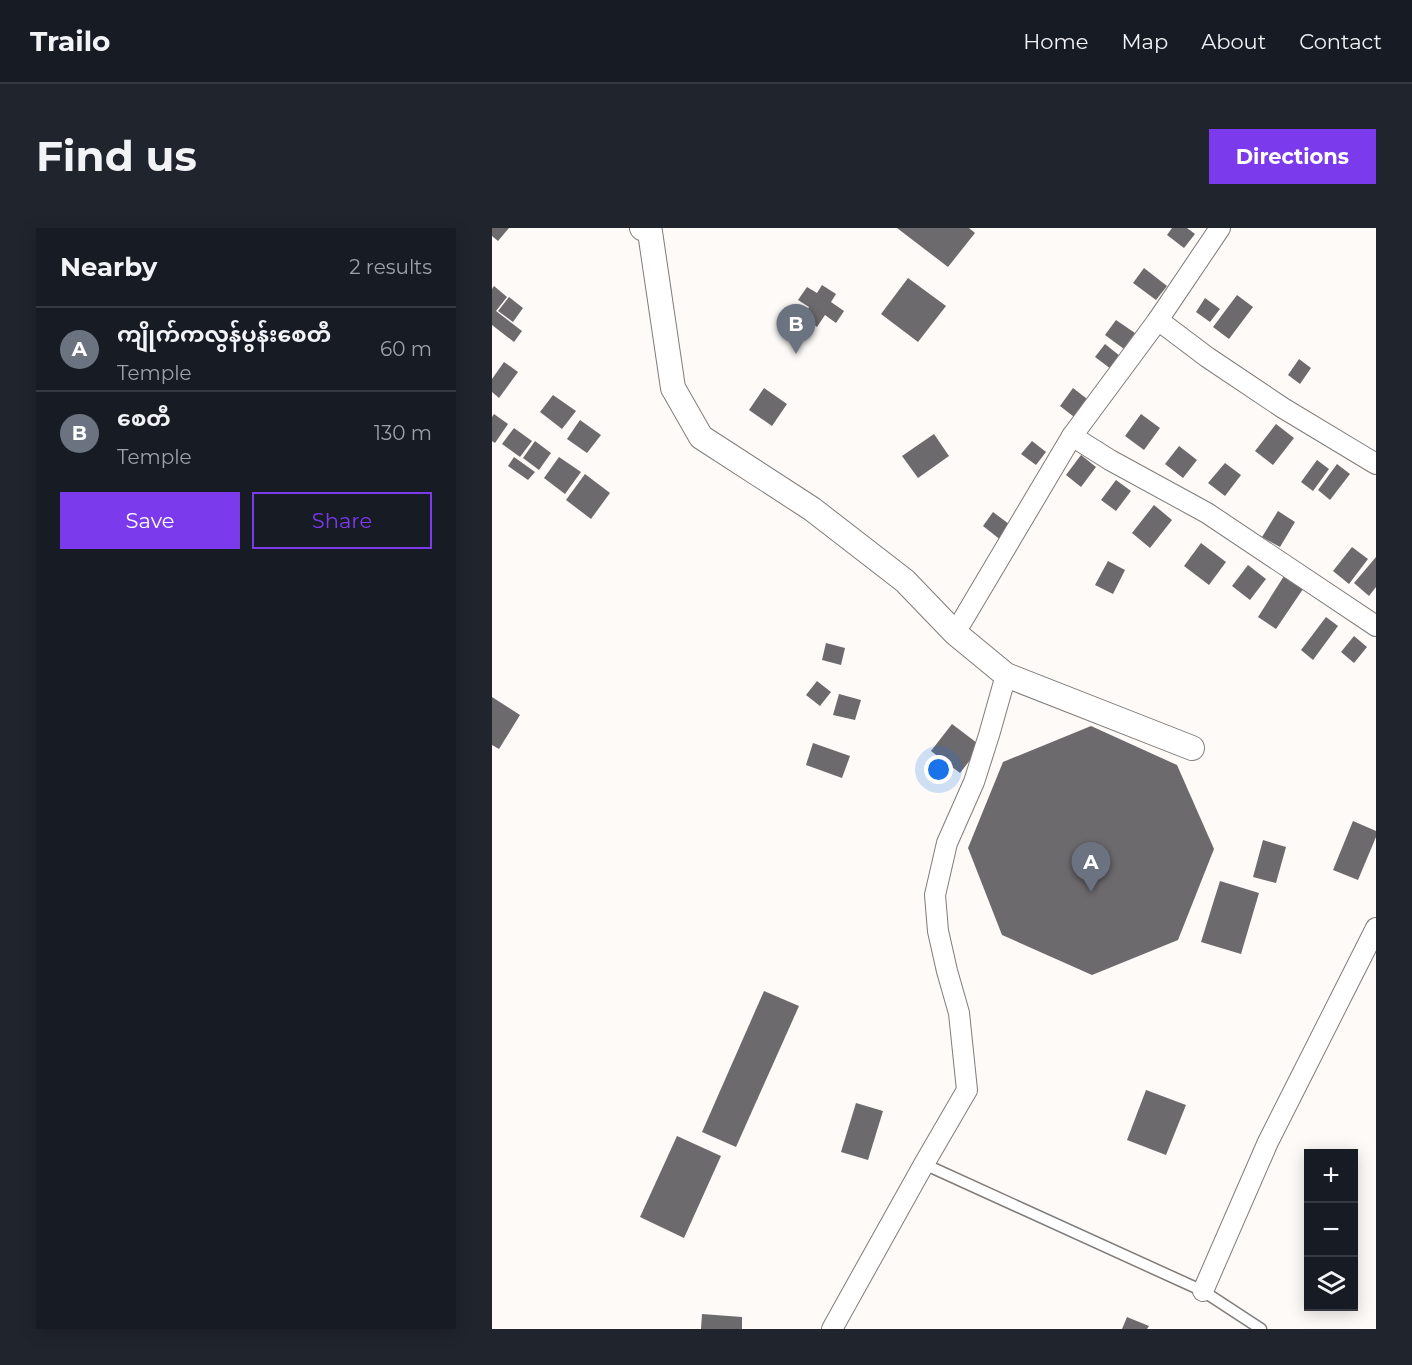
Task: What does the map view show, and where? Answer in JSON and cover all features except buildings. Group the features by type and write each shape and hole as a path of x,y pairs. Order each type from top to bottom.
{"street":[{"path":"642,228 650,232 674,388 701,437 812,509 905,581 956,633 1006,675 1192,748"},
{"path":"956,633 1072,436 1158,320 1220,228"},
{"path":"1158,320 1207,357 1283,408 1376,464"},
{"path":"1072,436 1110,460 1208,513 1376,626"},
{"path":"832,1329 967,1090 959,1013 938,932 935,895 946,843 974,782 1006,675"},
{"path":"1203,1291 1268,1142 1376,928"}],"lane":[{"path":"924,1164 1203,1291 1262,1329"}],"place":[{"name":"စေတီ","path":"796,354"},
{"name":"ကျိုက်ကလွန်ပွန်းစေတီ","path":"1091,892"}]}
